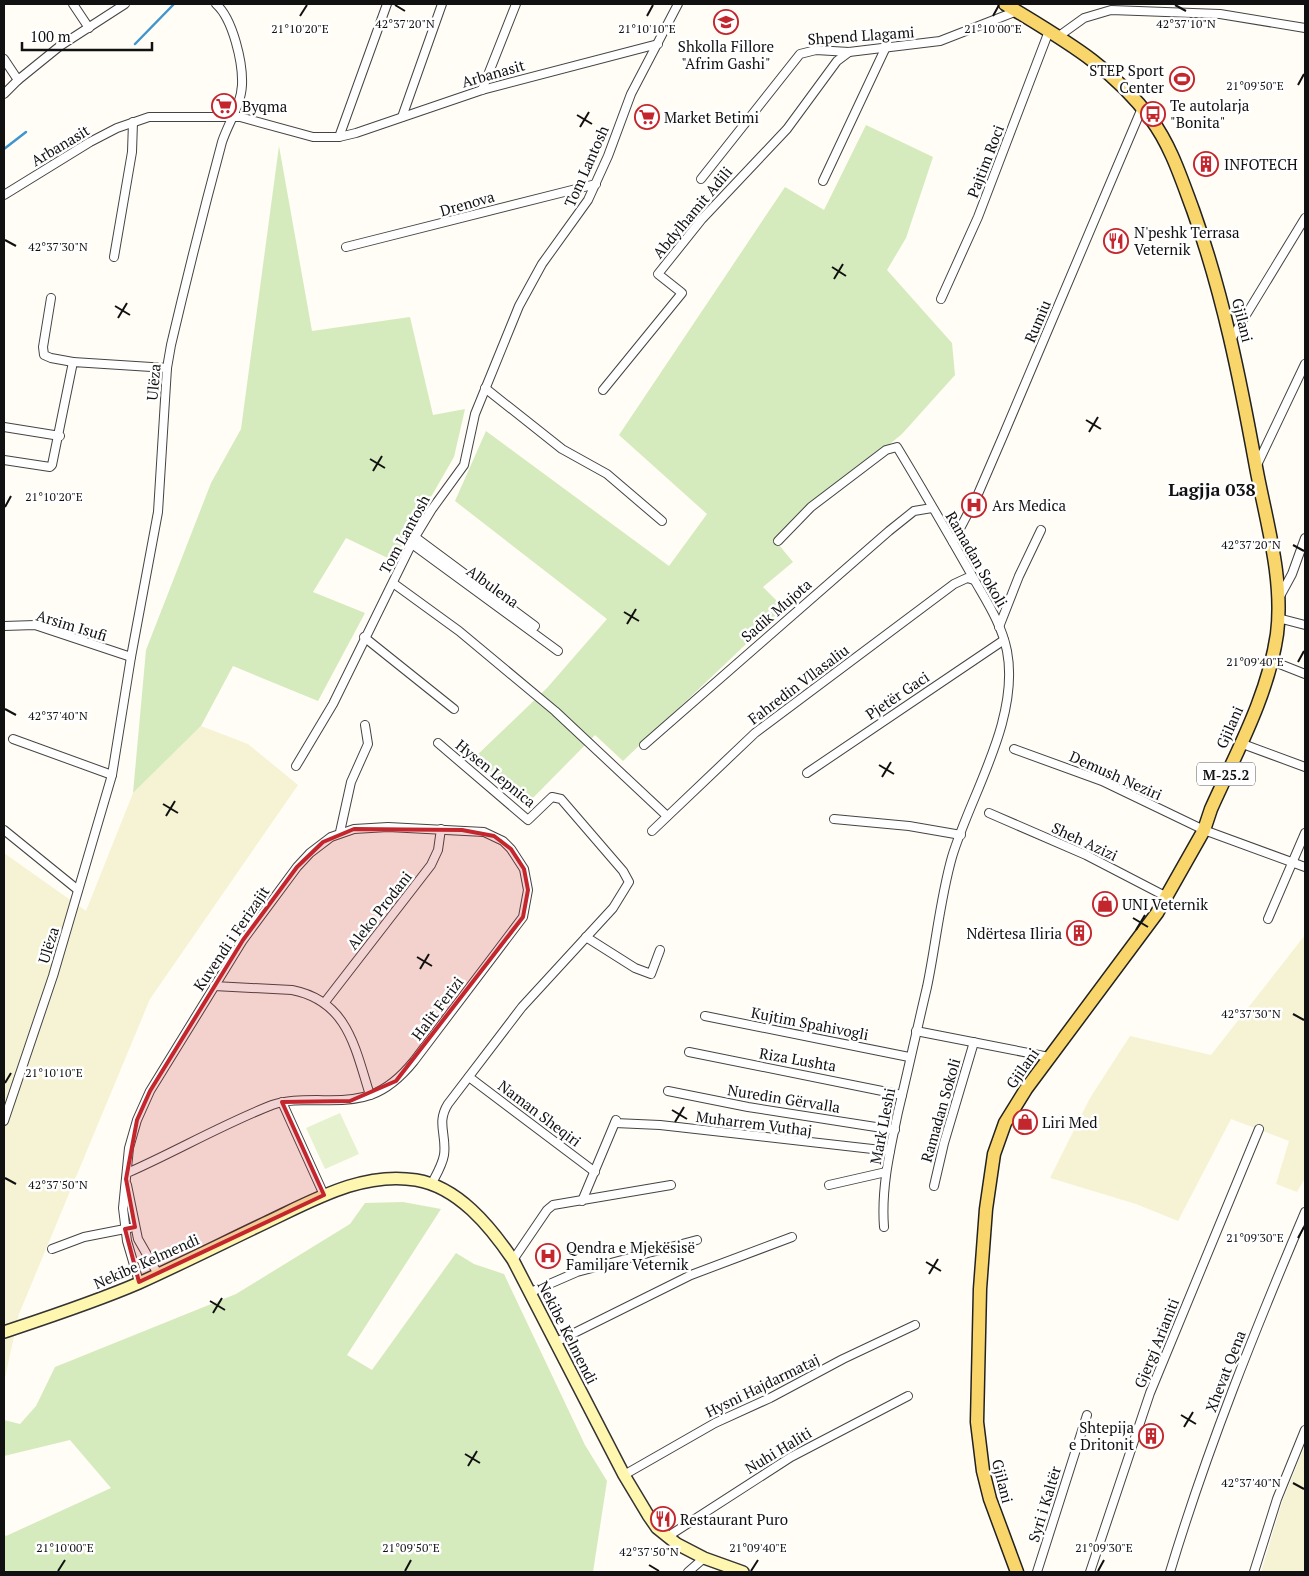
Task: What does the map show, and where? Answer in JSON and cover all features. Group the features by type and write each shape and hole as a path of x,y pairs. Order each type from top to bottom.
{"main road":[{"name":"Gjilani","path":"1005,4 1054,34 1105,69 1142,108 1168,147 1183,183 1232,338 1270,536 1278,599 1278,618 1272,661 1267,680 1204,830 1167,897 1134,946 1049,1057 1013,1110 994,1154 986,1210 980,1289 976,1397 979,1448 990,1499 1017,1572"}],"street":[{"path":"73,4 89,28"},
{"path":"4,94 18,80 60,46 125,4"},
{"name":"Ulëza","path":"4,1121 53,976 112,775 130,657 158,512 167,368 207,199 226,130 241,95 242,66 231,31 216,4"},
{"path":"339,137 387,4"},
{"path":"402,117 442,4"},
{"path":"482,90 516,4"},
{"name":"Tom Lantosh","path":"296,766 333,704 364,637 414,540 432,509 464,465 473,420 512,321 532,282 555,246 579,216 596,184 631,94 678,4"},
{"path":"1054,34 1084,18 1111,10 1220,14 1305,28"},
{"name":"Shpend Llagami","path":"701,179 795,58 807,51 849,52 940,41 1017,11"},
{"name":"Pajtim Roci","path":"941,299 978,217 1054,34"},
{"name":"Arbanasit","path":"4,195 90,142 133,122 163,116 246,118 313,137 339,137 482,90 658,44"},
{"path":"823,181 885,49"},
{"name":"Abdylhamit Adili","path":"603,390 682,293 658,274 722,196 787,128 837,62 849,52"},
{"path":"4,59 18,80"},
{"name":"Rumiu","path":"953,542 978,494 1142,108"},
{"path":"114,258 134,138 133,122"},
{"name":"Drenova","path":"346,247 596,184"},
{"path":"1232,338 1305,218"},
{"path":"51,298 43,347 44,354 51,358 74,362 167,368"},
{"path":"4,460 50,467 54,462 74,362"},
{"path":"1256,467 1305,364"},
{"path":"486,388 562,449 608,474 662,521"},
{"path":"4,426 60,436"},
{"name":"Ramadan Sokoli","path":"778,541 817,503 886,450 897,447 985,597 1004,640 1008,657 1008,680 1002,720 952,856 916,1031 1049,1057"},
{"name":"Sadik Mujota","path":"644,745 889,531 914,511 932,508"},
{"path":"999,627 1019,576 1041,530"},
{"path":"1278,599 1292,574 1305,538"},
{"name":"Albulena","path":"414,540 535,626"},
{"name":"Albulena","path":"414,540 558,651"},
{"name":"Fahredin Vllasaliu","path":"652,831 755,733 954,584 964,579 974,580"},
{"path":"393,583 452,625 555,711 667,816"},
{"path":"1278,618 1305,625"},
{"name":"Arsim Isufi","path":"4,626 35,625 130,657"},
{"path":"364,637 454,709"},
{"name":"Pjetër Gaci","path":"807,773 1004,640"},
{"path":"1272,661 1305,674"},
{"path":"340,832 351,782 368,744 365,725"},
{"path":"14,740 112,775"},
{"name":"Hysen Lepnica","path":"430,1185 440,1168 444,1153 441,1119 443,1112 522,1007 613,908 629,882 623,871 561,799 552,797 528,820 438,743"},
{"path":"1240,744 1305,767"},
{"name":"Demush Neziri","path":"1014,749 1102,781 1204,830 1305,868"},
{"name":"Sheh Azizi","path":"989,813 1086,855 1167,897"},
{"path":"834,819 909,826 961,835"},
{"name":"Halit Ferizi","path":"127,1176 282,1102 350,1101 389,1087 404,1073 516,927 526,908 528,890 524,869 515,854 503,841 484,832 366,827 340,832"},
{"name":"Aleko Prodani","path":"325,1002 430,865 438,850 441,829"},
{"path":"4,830 78,890"},
{"name":"Kuvendi i Ferizajit","path":"127,1176 132,1134 142,1107 214,986 243,940 297,867 323,842 340,832"},
{"path":"1268,918 1305,833"},
{"path":"586,937 635,968 651,974 660,950"},
{"path":"214,986 292,990 304,992 325,1002 346,1026 370,1095"},
{"name":"Kujtim Spahivogli","path":"706,1016 910,1057"},
{"name":"Mark Lleshi","path":"884,1227 883,1201 886,1172 916,1031"},
{"name":"Ramadan Sokoli","path":"934,1186 944,1143 974,1042"},
{"name":"Riza Lushta","path":"688,1052 902,1094"},
{"name":"Naman Sheqiri","path":"469,1077 595,1172"},
{"name":"Nuredin Gërvalla","path":"668,1091 748,1107 894,1130"},
{"path":"282,1102 324,1195"},
{"name":"Muharrem Vuthaj","path":"582,1201 615,1121 890,1151"},
{"name":"Gjergj Arianiti","path":"1090,1572 1150,1393 1259,1129"},
{"path":"829,1185 886,1172"},
{"path":"127,1176 140,1246 158,1274"},
{"path":"127,1176 124,1194 125,1229 139,1282"},
{"name":"Nekibe Kelmendi","path":"4,1332 158,1274 324,1195 356,1184 384,1179 405,1179 430,1185 466,1206 494,1234 513,1260 624,1475 648,1516 667,1537 704,1558 743,1572"},
{"path":"513,1260 547,1210 560,1202 582,1201 671,1185"},
{"name":"Xhevat Qena","path":"1170,1572 1203,1469 1229,1397 1305,1212"},
{"path":"52,1249 84,1237 135,1227"},
{"path":"556,1342 691,1275 792,1237"},
{"path":"531,1292 577,1272 698,1240"},
{"name":"Hysni Hajdarmataj","path":"624,1475 716,1423 915,1325"},
{"name":"Nuhi Haliti","path":"667,1537 791,1457 908,1396"},
{"name":"Syri i Kaltër","path":"1037,1572 1087,1415"},
{"path":"1254,1572 1277,1500 1305,1430"},
{"path":"688,1572 704,1558"}],"highlighted area":[{"path":"354,829 462,830 494,836 511,849 524,869 528,890 523,917 396,1081 350,1101 282,1102 324,1195 139,1282 125,1229 135,1227 126,1179 137,1120 150,1091 243,940 297,867 323,842"}],"shaded area":[{"path":"201,726 248,744 298,785 150,999 19,1314 4,1382 4,853 86,911 133,793"},
{"path":"1305,935 1305,1178 1297,1192 1276,1184 1289,1141 1231,1119 1178,1221 1136,1204 1050,1178 1090,1098 1130,1036 1211,1055"},
{"path":"1305,1445 1305,1572 1261,1572 1282,1502"}],"green space":[{"path":"866,125 933,157 906,238 887,270 952,343 955,375 902,434 774,539 793,562 763,587 784,608 623,761 595,735 527,804 475,757 547,688 607,619 455,501 486,431 669,566 707,514 619,435 785,187 824,210"},
{"path":"279,146 312,331 410,317 433,415 465,409 454,457 394,561 346,538 313,592 365,613 318,701 233,666 201,726 133,793 146,650 211,483 241,429"},
{"path":"340,1113 359,1154 325,1169 306,1128"},
{"path":"403,1202 441,1209 347,1355 372,1370 456,1253 474,1264 504,1274 585,1445 607,1481 593,1572 4,1572 4,1534 6,1536 111,1488 70,1440 4,1456 4,1420 20,1424 36,1406 55,1367 236,1294 350,1224 365,1203"}],"waterway":[{"path":"135,44 174,4"},
{"path":"4,149 26,132"}],"place":[{"name":"Shkolla Fillore \"Afrim Gashi\"","path":"726,22"},
{"name":"STEP Sport Center","path":"1182,79"},
{"name":"Byqma","path":"224,106"},
{"name":"Te autolarja \"Bonita\"","path":"1153,114"},
{"name":"Market Betimi","path":"647,117"},
{"name":"INFOTECH","path":"1206,164"},
{"name":"N'peshk Terrasa Veternik","path":"1116,241"},
{"name":"Ars Medica","path":"974,505"},
{"name":"UNI Veternik","path":"1105,904"},
{"name":"Ndërtesa Iliria","path":"1079,933"},
{"name":"Liri Med","path":"1025,1122"},
{"name":"Qendra e Mjekësisë Familjare Veternik","path":"548,1256"},
{"name":"Shtepija e Dritonit","path":"1151,1436"},
{"name":"Restaurant Puro","path":"663,1519"}],"district":[{"name":"Lagjja 038","path":"1212,489"}]}
